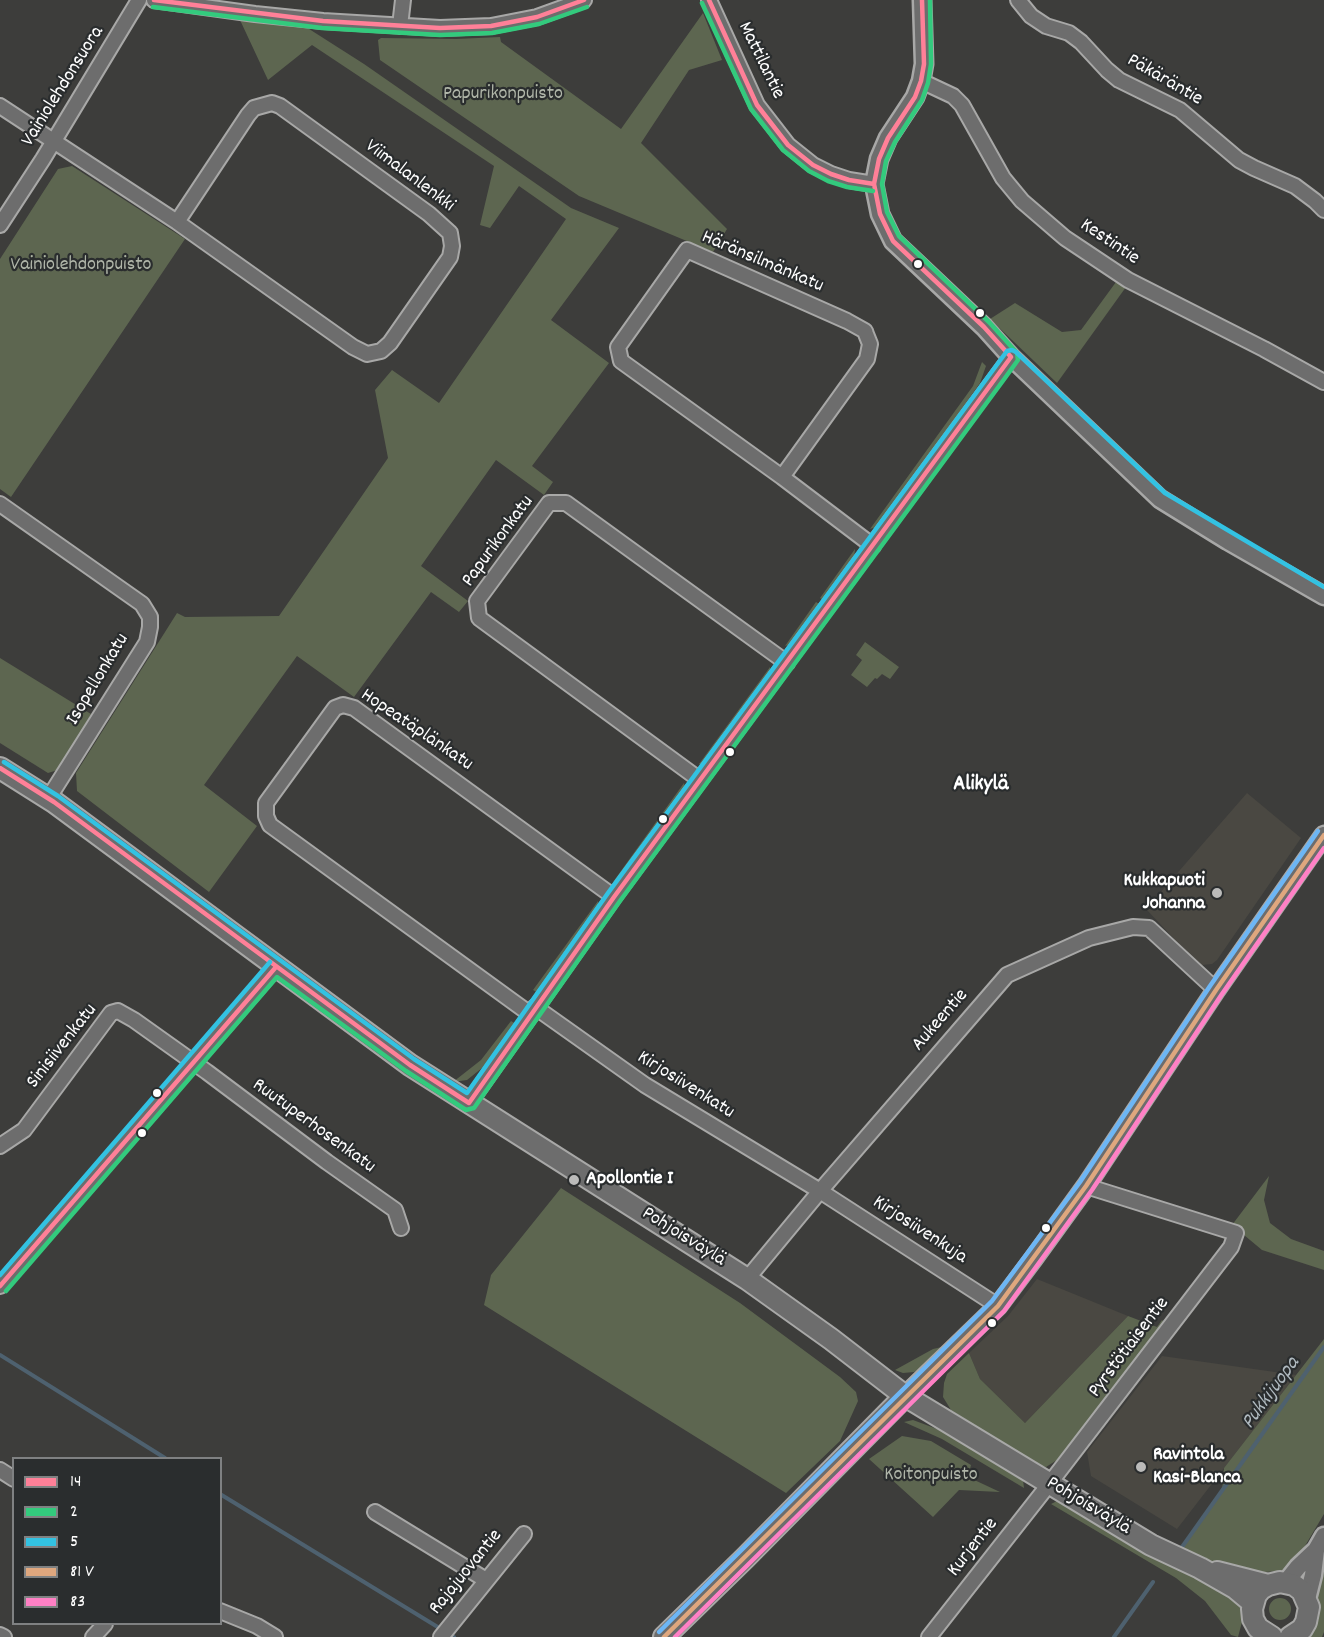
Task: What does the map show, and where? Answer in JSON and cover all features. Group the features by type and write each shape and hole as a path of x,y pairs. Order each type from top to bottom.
{"main road":[{"name":"Pohjoisväylä","path":"0,768 48,799 410,1065 747,1279 905,1396 1151,1545 1236,1588 1250,1620 1272,1637"},
{"path":"664,1637 905,1396"},
{"name":"Pohjoisväylä","path":"1200,1568 1277,1583"},
{"path":"1250,1620 1261,1589 1277,1583 1302,1591 1307,1599 1309,1614 1302,1629 1290,1637"}],"street":[{"name":"Vainiolehdonsuora","path":"0,225 55,140 139,0"},
{"path":"154,0 256,7 400,26 440,28 491,26 537,17 584,0"},
{"path":"400,26 403,0"},
{"name":"Mattilantie","path":"709,0 757,105 788,145 813,165 831,174 874,184"},
{"path":"922,0 924,64 921,81 915,97 888,138 879,159 874,184 880,214 893,241 1160,499 1324,596"},
{"name":"Päkäräntie","path":"1018,0 1030,16 1082,42 1119,80 1180,110 1239,160 1295,186 1324,210"},
{"name":"Kestintie","path":"921,81 953,96 962,105 1003,178 1022,201 1065,238 1128,280 1324,382"},
{"name":"Viimalanlenkki","path":"0,106 177,222 353,347 367,354 381,351 390,343 450,257 452,246 450,233 429,214 280,106 272,103 254,108 248,114 177,222"},
{"name":"Häränsilmänkatu","path":"782,477 867,359 870,344 865,331 687,250 618,347 621,361 873,546"},
{"path":"469,1103 614,897 1011,357"},
{"name":"Papurikonkatu","path":"700,780 478,618 477,601 542,512 549,503 566,503 787,663"},
{"name":"Isopellonkatu","path":"0,504 142,604 150,617 147,642 48,799"},
{"name":"Hopeatäplänkatu","path":"532,1011 270,825 266,816 267,803 335,708 343,705 354,708 614,897"},
{"path":"905,1396 998,1306 1086,1186 1216,990 1324,835"},
{"name":"Aukeentie","path":"747,1279 1007,975 1089,938 1133,927 1149,928 1216,990"},
{"path":"0,1286 276,967"},
{"name":"Sinisiivenkatu","path":"0,1146 24,1130 111,1013 118,1011 134,1020 193,1063"},
{"name":"Kirjosiivenkatu","path":"532,1011 645,1086 820,1191"},
{"name":"Ruutuperhosenkatu","path":"193,1063 395,1210 401,1228"},
{"name":"Pyrstötiaisentie","path":"1050,1484 1232,1247 1236,1233 1086,1186"},
{"name":"Kirjosiivenkuja","path":"820,1191 998,1306"},
{"name":"Kurjentie","path":"929,1637 1050,1484"},
{"path":"375,1512 486,1580"},
{"name":"Rajajuovantie","path":"441,1637 524,1534"},
{"path":"1277,1583 1298,1567 1320,1543"},
{"path":"1307,1599 1320,1543"},
{"path":"222,1612 257,1626 275,1637"},
{"path":"93,1637 103,1625"},
{"path":"0,1635 4,1637"}],"shaded area":[{"path":"1247,793 1301,838 1217,960 1212,964 1202,965 1197,963 1146,909"},
{"path":"1037,1279 1128,1316 1025,1423 980,1379 969,1353 1008,1316"},
{"path":"1162,1356 1296,1375 1177,1529 1091,1476 1087,1452"}],"green space":[{"name":"Papurikonpuisto","path":"703,13 722,60 689,70 641,143 727,229 713,252 579,196 380,60 378,40 381,38 500,37 501,42 621,129"},
{"path":"240,20 306,27 364,64 571,208 619,228 551,320 609,363 532,466 553,482 544,495 496,460 421,566 468,601 459,612 431,592 354,697 297,656 204,785 257,826 209,892 77,791 76,773 177,613 185,617 279,616 388,458 375,390 392,370 439,403 566,219 519,186 490,228 480,225 494,166 312,45 268,80"},
{"name":"Vainiolehdonpuisto","path":"72,166 185,239 11,497 0,489 0,259 58,169"},
{"path":"1116,282 1126,287 1057,383 990,319 1015,303 1062,332 1081,330"},
{"path":"982,362 986,366 980,383 879,526 870,529 973,386"},
{"path":"855,549 854,560 824,601 820,598"},
{"path":"816,602 821,605 791,644 785,646"},
{"path":"865,642 899,667 890,679 882,674 867,687 851,675 862,660 856,655"},
{"path":"0,658 91,714 61,769 48,773 0,743"},
{"path":"770,667 770,672 707,761 699,764"},
{"path":"684,783 685,788 621,879 613,882"},
{"path":"598,901 599,907 538,993 533,990"},
{"path":"511,1021 516,1024 482,1068 467,1080 453,1082 481,1060"},
{"path":"1269,1176 1264,1200 1270,1223 1291,1239 1324,1251 1324,1270 1262,1250 1232,1225"},
{"path":"561,1188 740,1303 840,1377 856,1392 858,1401 840,1441 786,1493 484,1305 491,1275"},
{"path":"1128,1316 1157,1327 1162,1320 1166,1324 1057,1460 1046,1467 1037,1465 951,1410 943,1397 947,1374 969,1353 980,1379 1025,1423"},
{"path":"1324,1339 1324,1514 1299,1556 1281,1571 1264,1572 1243,1570 1201,1558 1182,1547 1222,1490 1224,1468"},
{"path":"946,1346 928,1364 914,1372 903,1373 895,1370 933,1349"},
{"path":"913,1420 945,1432 1023,1480 1024,1488 942,1439 904,1422"},
{"name":"Koitonpuisto","path":"902,1436 931,1441 971,1465 968,1477 1000,1492 959,1490 933,1517 869,1459"},
{"path":"1057,1501 1228,1588 1242,1606 1242,1622 1238,1637 1231,1635 1205,1601 1176,1578 1051,1504"},
{"path":"1324,1557 1324,1632 1322,1637 1305,1637 1318,1610 1316,1592"},
{"path":"1280,1598 1288,1601 1291,1609 1288,1617 1280,1620 1272,1617 1269,1609 1272,1601"}],"waterway":[{"name":"Pukkijuopa","path":"1182,1547 1324,1347"},
{"path":"0,1355 163,1457"},
{"path":"222,1495 454,1637"},
{"name":"Pukkijuopa","path":"1114,1637 1153,1582"}],"transit line":[{"name":"14","path":"154,0 323,21 440,28 491,26 537,17 584,0"},
{"name":"14","path":"709,0 757,105 788,145 813,165 831,174 874,184"},
{"name":"14","path":"0,768 54,802 410,1065 469,1103 614,897 1011,357 984,327 893,241 880,214 874,184 879,159 888,138 915,97 921,81 924,64 922,0"},
{"name":"2","path":"6,1291 277,977 406,1071 466,1110 474,1108 620,901 1018,360 1017,353 989,322 899,236 887,212 882,184 886,161 895,142 922,100 928,83 931,64 930,0"},
{"name":"2","path":"702,3 751,109 783,150 809,171 828,181 873,191"},
{"name":"2","path":"153,7 322,28 440,35 492,33 539,24 587,7"},
{"name":"5","path":"4,762 58,796 414,1059 467,1093 608,893 1007,351 1016,352 1165,493 1324,587"},
{"path":"659,1632 992,1301 1080,1182 1210,986 1318,831"},
{"path":"664,1637 998,1306 1086,1186 1216,990 1324,835"},
{"name":"83","path":"675,1637 1004,1311 1092,1190 1222,994 1324,848"},
{"name":"5","path":"0,1275 270,962"},
{"name":"14","path":"0,1286 276,967"}],"place":[{"name":"Kukkapuoti Johanna","path":"1217,893"},
{"name":"Apollontie I","path":"574,1180"},
{"name":"Ravintola Kasi-Blanca","path":"1141,1467"}],"district":[{"name":"Alikylä","path":"981,786"}]}
